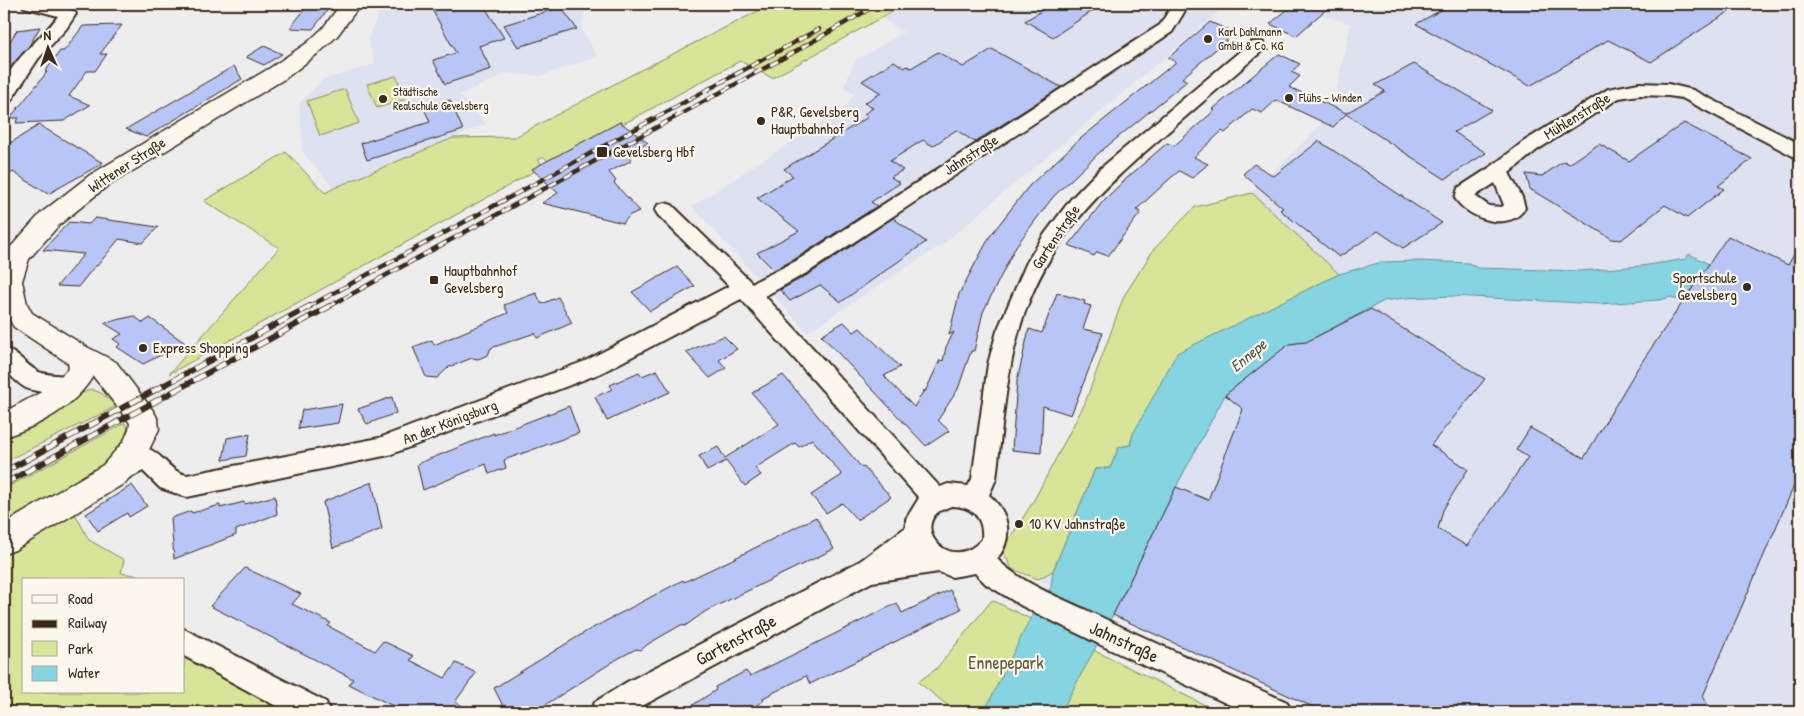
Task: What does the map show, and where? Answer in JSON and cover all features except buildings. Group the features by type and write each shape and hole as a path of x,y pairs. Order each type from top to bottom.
{"main road":[{"name":"Wittener Straße","path":"4,540 114,474 135,450 144,429 144,420 106,370 23,320 14,306 9,281 18,255 50,219 98,181 278,73 302,56 330,32 351,4"},
{"path":"13,420 56,398 73,385 83,369 80,356"},
{"path":"73,385 98,382 124,393"}],"street":[{"path":"4,98 21,68 38,47 61,26 73,9 30,4"},
{"name":"Jahnstraße","path":"746,291 803,266 1147,41 1166,28 1181,4"},
{"name":"Gartenstraße","path":"975,499 984,479 999,364 1008,331 1034,267 1051,240 1078,204 1108,173 1257,46"},
{"name":"Mühlenstraße","path":"1499,171 1530,146 1614,93 1639,89 1668,90 1687,94 1800,152"},
{"path":"665,210 746,291 935,499"},
{"name":"An der Königsburg","path":"114,474 146,458 167,480 176,485 187,486 380,448 593,367 746,291"},
{"path":"4,357 33,381 73,385"},
{"path":"13,420 30,404 33,381"},
{"path":"948,495 962,495 975,499 989,512 996,528 994,540 989,551 979,559 966,564 952,565 938,560 928,553 921,544 917,533 918,520 925,508 935,499 948,495"},
{"name":"Gartenstraße","path":"605,712 637,692 869,570 917,533"},
{"name":"Jahnstraße","path":"979,559 995,575 1031,597 1119,640 1277,712"},
{"name":"Gartenstraße","path":"869,570 938,560"},
{"path":"185,643 316,712"}],"shaded area":[{"name":"Städtische Realschule Gevelsberg","path":"382,4 604,4 585,10 581,29 597,56 541,76 508,73 459,95 486,124 334,188 301,150 303,143 299,104 323,80 375,64 368,39"},
{"path":"906,4 1228,4 944,243 807,332 692,206 846,107 854,94 844,87 855,61 904,32 881,18"},
{"path":"1288,4 1800,4 1800,712 1322,712 1038,579 1053,571 1119,447 1297,295 1339,274 1252,193 1331,115 1351,24"}],"green space":[{"path":"772,4 906,4 772,78 740,61 623,124 621,122 548,161 544,157 538,160 542,164 533,169 535,171 169,374 279,248 204,201 286,152 325,193 453,138 515,137 633,74"},
{"path":"396,76 406,99 377,108 367,84"},
{"path":"345,89 359,123 320,136 307,101"},
{"path":"1252,193 1339,274 1297,295 1133,434 1130,445 1119,447 1110,468 1095,469 1053,571 1038,579 1012,569 1002,550 1033,502 1085,403 1124,296 1154,249 1195,207"},
{"path":"91,389 101,393 117,406 4,462 4,432"},
{"path":"125,423 128,436 116,457 4,524 4,489"},
{"path":"72,508 89,540 124,560 121,573 141,576 143,578 22,578 22,694 185,694 185,659 270,704 271,712 4,712 4,550"},
{"name":"Ennepepark","path":"992,600 1219,712 956,712 918,682 936,669"}],"water":[{"name":"Ennepe","path":"1689,254 1709,264 1682,302 1671,297 1659,300 1599,304 1453,296 1404,298 1384,301 1306,342 1290,344 1225,395 1176,487 1113,615 1061,712 984,712 1027,625 1051,587 1053,571 1095,469 1110,468 1119,447 1130,445 1133,434 1177,353 1339,274 1382,262 1469,263 1477,268 1580,271 1641,266 1686,259"}],"railway":[{"path":"328,307 796,51 878,4"},
{"path":"308,307 819,29"},
{"path":"4,472 310,306"},
{"path":"4,484 330,306"}],"place":[{"name":"Karl Dahlmann GmbH & Co. KG","path":"1208,39"},
{"name":"Flühs – Winden","path":"1289,98"},
{"name":"Städtische Realschule Gevelsberg","path":"383,99"},
{"name":"P&R, Gevelsberg Hauptbahnhof","path":"761,121"},
{"name":"Gevelsberg Hbf","path":"602,152"},
{"name":"Hauptbahnhof Gevelsberg","path":"434,280"},
{"name":"Sportschule Gevelsberg","path":"1747,287"},
{"name":"Express Shopping","path":"143,348"},
{"name":"10 KV Jahnstraße","path":"1019,524"}]}
